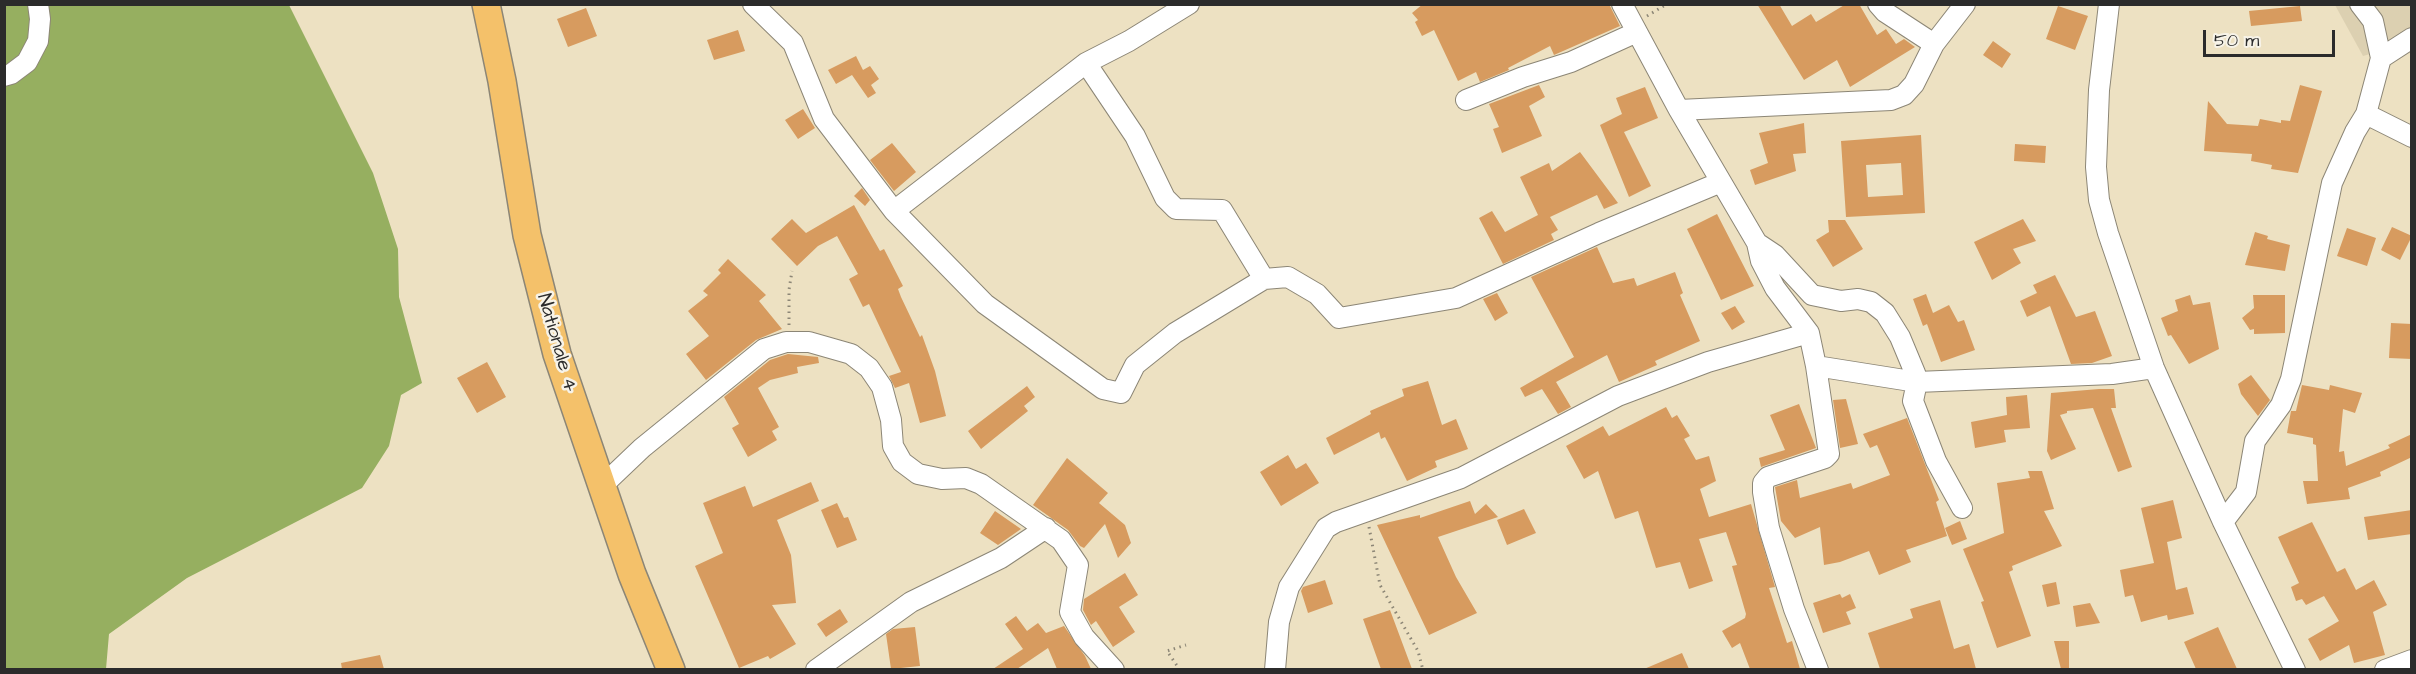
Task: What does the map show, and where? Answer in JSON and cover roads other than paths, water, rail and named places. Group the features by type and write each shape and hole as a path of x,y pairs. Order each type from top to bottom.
{"highway":[{"name":"Nationale 4","path":"486,4 502,81 527,235 557,354 601,487 670,669"}],"street":[{"path":"4,76 11,74 27,62 38,41 40,19 38,4"},
{"path":"753,4 793,43 824,119 894,212 985,304 1103,389 1121,393 1135,366 1174,333 1264,279 1288,277 1317,294 1339,318 1456,298 1599,233 1720,182"},
{"path":"894,212 1086,63 1129,42 1189,4"},
{"path":"1622,4 1679,110 1757,243 1761,261 1775,288 1809,333 1829,454 1826,458 1768,477 1763,483 1763,492 1770,528 1788,589 1818,669"},
{"path":"1878,4 1885,12 1934,44"},
{"path":"1679,110 1891,100 1904,95 1914,84 1934,44 1965,4"},
{"path":"2109,4 2099,90 2096,167 2099,200 2154,368 2223,522 2295,669"},
{"path":"2223,522 2246,492 2255,441 2281,405 2289,386 2332,183 2355,132 2366,114 2381,58 2373,21 2360,4"},
{"path":"1466,100 1523,77 1571,62 1636,32"},
{"path":"2381,58 2412,38"},
{"path":"1086,63 1136,136 1165,198 1176,209 1222,210 1264,279"},
{"path":"2366,114 2412,136"},
{"path":"1757,243 1775,255 1812,295 1841,301 1858,299 1871,302 1885,313 1900,337 1917,382 1914,401 1936,461 1962,508"},
{"path":"1275,669 1279,622 1289,587 1326,528 1336,522 1461,478 1618,396 1708,362 1809,333"},
{"path":"601,487 642,448 764,350 786,342 809,342 851,354 869,368 882,387 891,420 893,446 902,462 918,474 942,478 966,478 981,484 1061,540 1078,565 1070,612 1084,637 1114,669"},
{"path":"1816,366 1917,382 2112,374 2154,368"},
{"path":"816,669 911,602 1001,558 1046,528"},
{"path":"2385,669 2412,660"}]}
